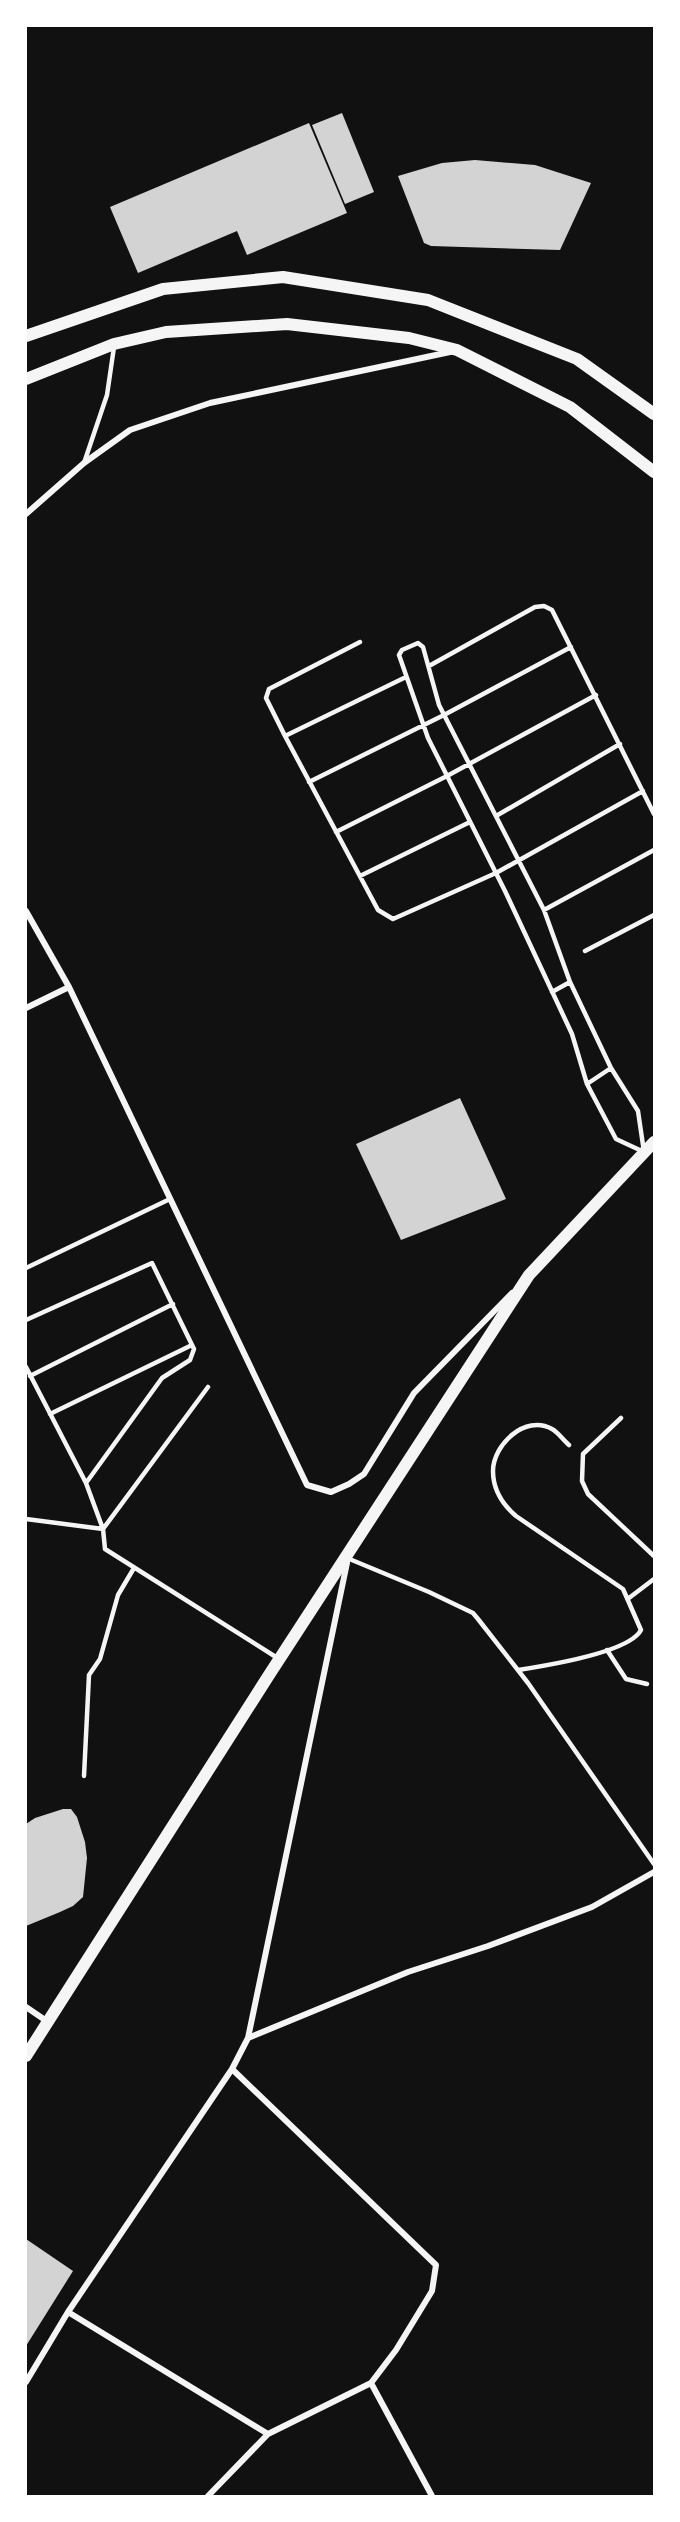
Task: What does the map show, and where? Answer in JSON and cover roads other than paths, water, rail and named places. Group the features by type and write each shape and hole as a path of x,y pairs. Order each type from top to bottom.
{"main road":[{"path":"26,336 163,289 283,277 428,300 576,359 654,414"},
{"path":"26,379 114,344 166,332 287,324 409,338 457,350 570,407 654,472"},
{"path":"26,2056 279,1659 529,1275 654,1140"}],"street":[{"path":"26,514 84,463 130,430 210,403 457,350"},
{"path":"26,911 69,987 307,1485 331,1492 364,1474 414,1394 529,1275"},
{"path":"26,1008 69,987"},
{"path":"26,2382 68,2312 232,2069 248,2038 348,1556"},
{"path":"248,2038 408,1972 488,1946 592,1907 654,1872"},
{"path":"26,2007 48,2022"},
{"path":"208,2496 268,2434 371,2383 396,2350 432,2291 436,2265 232,2069"},
{"path":"68,2312 268,2434"},
{"path":"371,2383 432,2496"}],"lane":[{"path":"84,463 107,396 114,344"},
{"path":"429,666 536,607 544,606 552,610 654,814"},
{"path":"360,642 269,689 266,698 378,910 393,919 496,873 643,791"},
{"path":"418,643 422,644 444,715 544,910 570,982 611,1068 638,1111 644,1152 616,1139 587,1084 572,1034 424,725 399,661 402,650 418,643"},
{"path":"309,782 444,715 571,647"},
{"path":"285,736 406,677"},
{"path":"336,832 470,764 596,695"},
{"path":"496,816 620,744"},
{"path":"360,876 470,822"},
{"path":"544,910 654,850"},
{"path":"585,951 654,915"},
{"path":"552,992 570,982"},
{"path":"587,1084 611,1068"},
{"path":"26,1268 170,1199"},
{"path":"26,1320 152,1263 192,1345 194,1352 190,1360 162,1378 86,1483"},
{"path":"30,1376 173,1304"},
{"path":"50,1414 192,1345"},
{"path":"26,1367 86,1483 103,1529 105,1549 279,1659"},
{"path":"103,1529 208,1387"},
{"path":"621,1418 583,1455 582,1481 588,1494 654,1556"},
{"path":"518,1670 568,1662 607,1650 640,1634 642,1627 623,1589 516,1516 499,1498 493,1468 496,1458 511,1435 529,1426 550,1427 569,1445"},
{"path":"26,1519 103,1529"},
{"path":"348,1556 473,1613 518,1670 654,1864"},
{"path":"84,1776 88,1676 100,1659 118,1595 134,1568"},
{"path":"629,1598 654,1579"},
{"path":"607,1650 626,1679 647,1684"}]}
